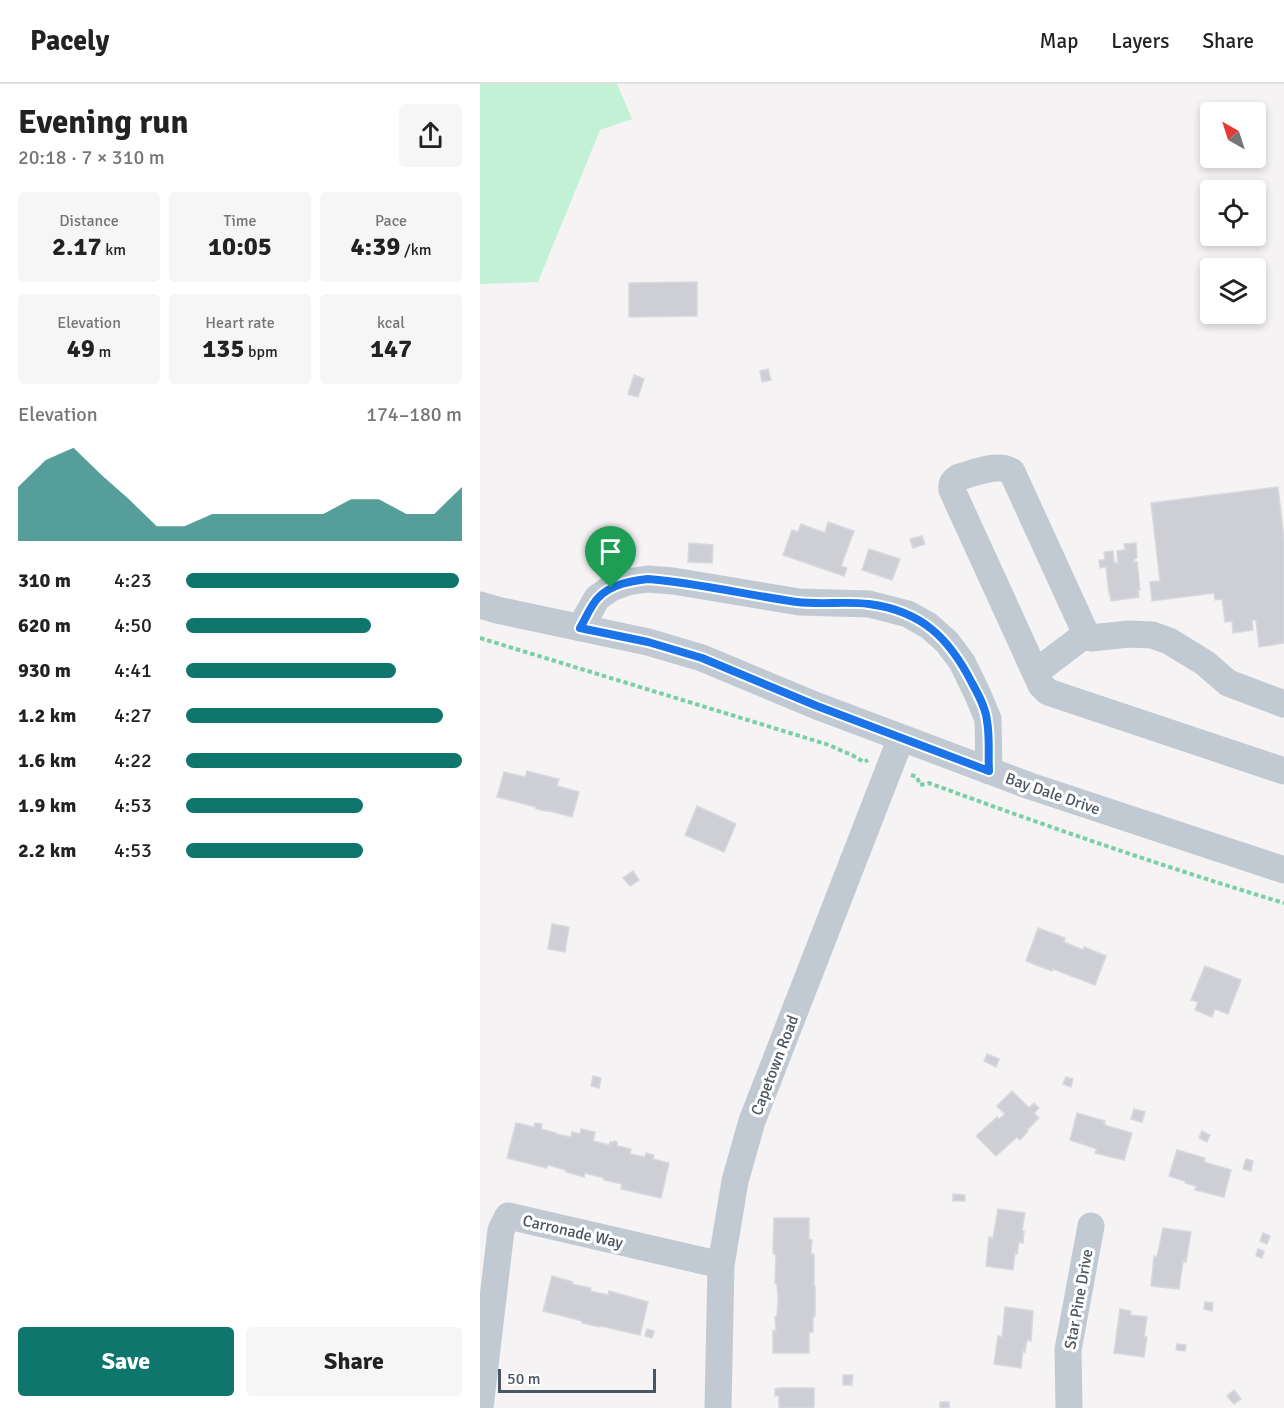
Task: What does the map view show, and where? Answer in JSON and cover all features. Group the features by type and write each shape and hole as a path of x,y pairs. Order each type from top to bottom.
{"street":[{"path":"1284,704 1228,683 1184,649 1152,635 1129,634 1090,638 1086,634 1012,472 1007,468 999,467 953,480 952,490 1041,685 1048,692 1284,771"},
{"path":"580,628 597,598 611,588 627,582 648,579 674,581 799,602 869,604 908,614 929,626 947,642 962,662 987,719 989,771"},
{"name":"Bay Dale Drive","path":"480,605 648,642 702,658 807,702 1030,786 1284,870"},
{"path":"1036,672 1086,634"},
{"name":"Capetown Road","path":"718,1408 721,1265 735,1181 752,1121 901,738"},
{"name":"Carronade Way","path":"480,1408 501,1230 508,1216 721,1265"},
{"name":"Star Pine Drive","path":"1069,1408 1068,1350 1091,1226"}],"green space":[{"path":"480,84 617,84 632,119 600,130 538,282 480,284"}],"building":[{"path":"697,282 697,316 629,317 629,283"},
{"path":"768,369 771,380 762,382 760,371"},
{"path":"634,375 644,379 638,397 628,394"},
{"path":"1278,487 1284,539 1284,643 1259,647 1256,620 1252,620 1253,630 1233,633 1232,621 1225,622 1222,599 1215,600 1214,593 1152,601 1150,582 1160,581 1151,503"},
{"path":"828,522 854,531 841,566 847,568 844,576 783,555 792,530 798,532 801,524 825,533"},
{"path":"922,536 925,544 913,548 910,539"},
{"path":"689,543 713,545 712,563 688,562"},
{"path":"1136,543 1137,558 1134,562 1137,562 1139,597 1111,601 1106,567 1100,568 1099,560 1105,560 1104,552 1113,551 1114,562 1118,564 1117,551 1125,550 1124,544"},
{"path":"869,549 900,559 892,580 862,570"},
{"path":"527,771 559,779 557,786 579,792 572,817 497,797 504,772 525,777"},
{"path":"697,806 736,824 724,852 685,835"},
{"path":"633,871 639,880 630,886 623,878"},
{"path":"552,924 569,927 565,952 548,949"},
{"path":"1038,928 1065,938 1064,942 1083,950 1084,947 1106,956 1095,985 1026,961"},
{"path":"1205,966 1241,980 1228,1014 1215,1009 1212,1017 1195,1010 1198,1002 1191,1000"},
{"path":"987,1054 999,1059 996,1067 984,1061"},
{"path":"593,1076 601,1078 599,1088 591,1086"},
{"path":"1066,1077 1073,1079 1071,1087 1063,1084"},
{"path":"1012,1091 1029,1108 1034,1103 1039,1108 1034,1113 1039,1118 1020,1140 1017,1137 996,1156 976,1136 997,1117 999,1119 1005,1114 997,1106"},
{"path":"1134,1109 1145,1112 1142,1122 1131,1119"},
{"path":"1077,1113 1105,1121 1104,1125 1132,1133 1124,1160 1095,1153 1097,1149 1070,1140"},
{"path":"516,1123 534,1127 535,1123 542,1124 541,1129 571,1137 572,1132 580,1134 581,1129 595,1132 593,1141 609,1145 614,1141 617,1142 617,1146 631,1149 630,1154 645,1157 646,1153 654,1155 653,1159 669,1163 661,1198 621,1189 622,1184 585,1173 584,1177 548,1165 547,1168 507,1158"},
{"path":"1202,1131 1210,1135 1207,1142 1199,1138"},
{"path":"1177,1150 1205,1158 1204,1162 1231,1170 1224,1197 1195,1190 1196,1186 1169,1176"},
{"path":"1246,1159 1253,1161 1251,1171 1243,1169"},
{"path":"953,1194 965,1195 965,1201 953,1201"},
{"path":"998,1209 1025,1213 1022,1230 1024,1231 1023,1243 1019,1242 1013,1270 986,1266 989,1237 993,1238"},
{"path":"774,1218 809,1218 811,1254 814,1254 815,1316 813,1317 813,1332 809,1332 809,1353 773,1353 773,1330 776,1331 775,1317 778,1298 775,1283 776,1255 773,1252"},
{"path":"1163,1228 1191,1232 1186,1262 1183,1261 1179,1289 1151,1286 1154,1256 1157,1257"},
{"path":"1263,1233 1270,1236 1267,1244 1260,1241"},
{"path":"1258,1249 1264,1251 1262,1258 1256,1256"},
{"path":"552,1276 591,1288 590,1291 608,1295 609,1291 648,1302 640,1335 582,1323 582,1321 543,1311"},
{"path":"1205,1302 1213,1303 1212,1311 1204,1309"},
{"path":"1005,1307 1033,1311 1031,1341 1027,1340 1021,1368 994,1364 998,1336 1002,1337"},
{"path":"1120,1309 1131,1311 1130,1315 1147,1317 1144,1357 1114,1353"},
{"path":"647,1329 654,1331 652,1338 645,1336"},
{"path":"1177,1344 1186,1345 1185,1351 1176,1350"},
{"path":"843,1375 853,1375 852,1385 843,1385"},
{"path":"814,1388 814,1408 779,1408 779,1396 775,1396 775,1389"},
{"path":"1234,1390 1241,1399 1234,1404 1227,1396"},
{"path":"940,1402 949,1402 949,1408 940,1408"}],"route":[{"path":"648,579 674,581 799,602 869,604 908,614 929,626 947,642 962,662 987,719 989,771 817,706 702,658 648,642 580,628 597,598 611,588 627,582 648,579"}]}
